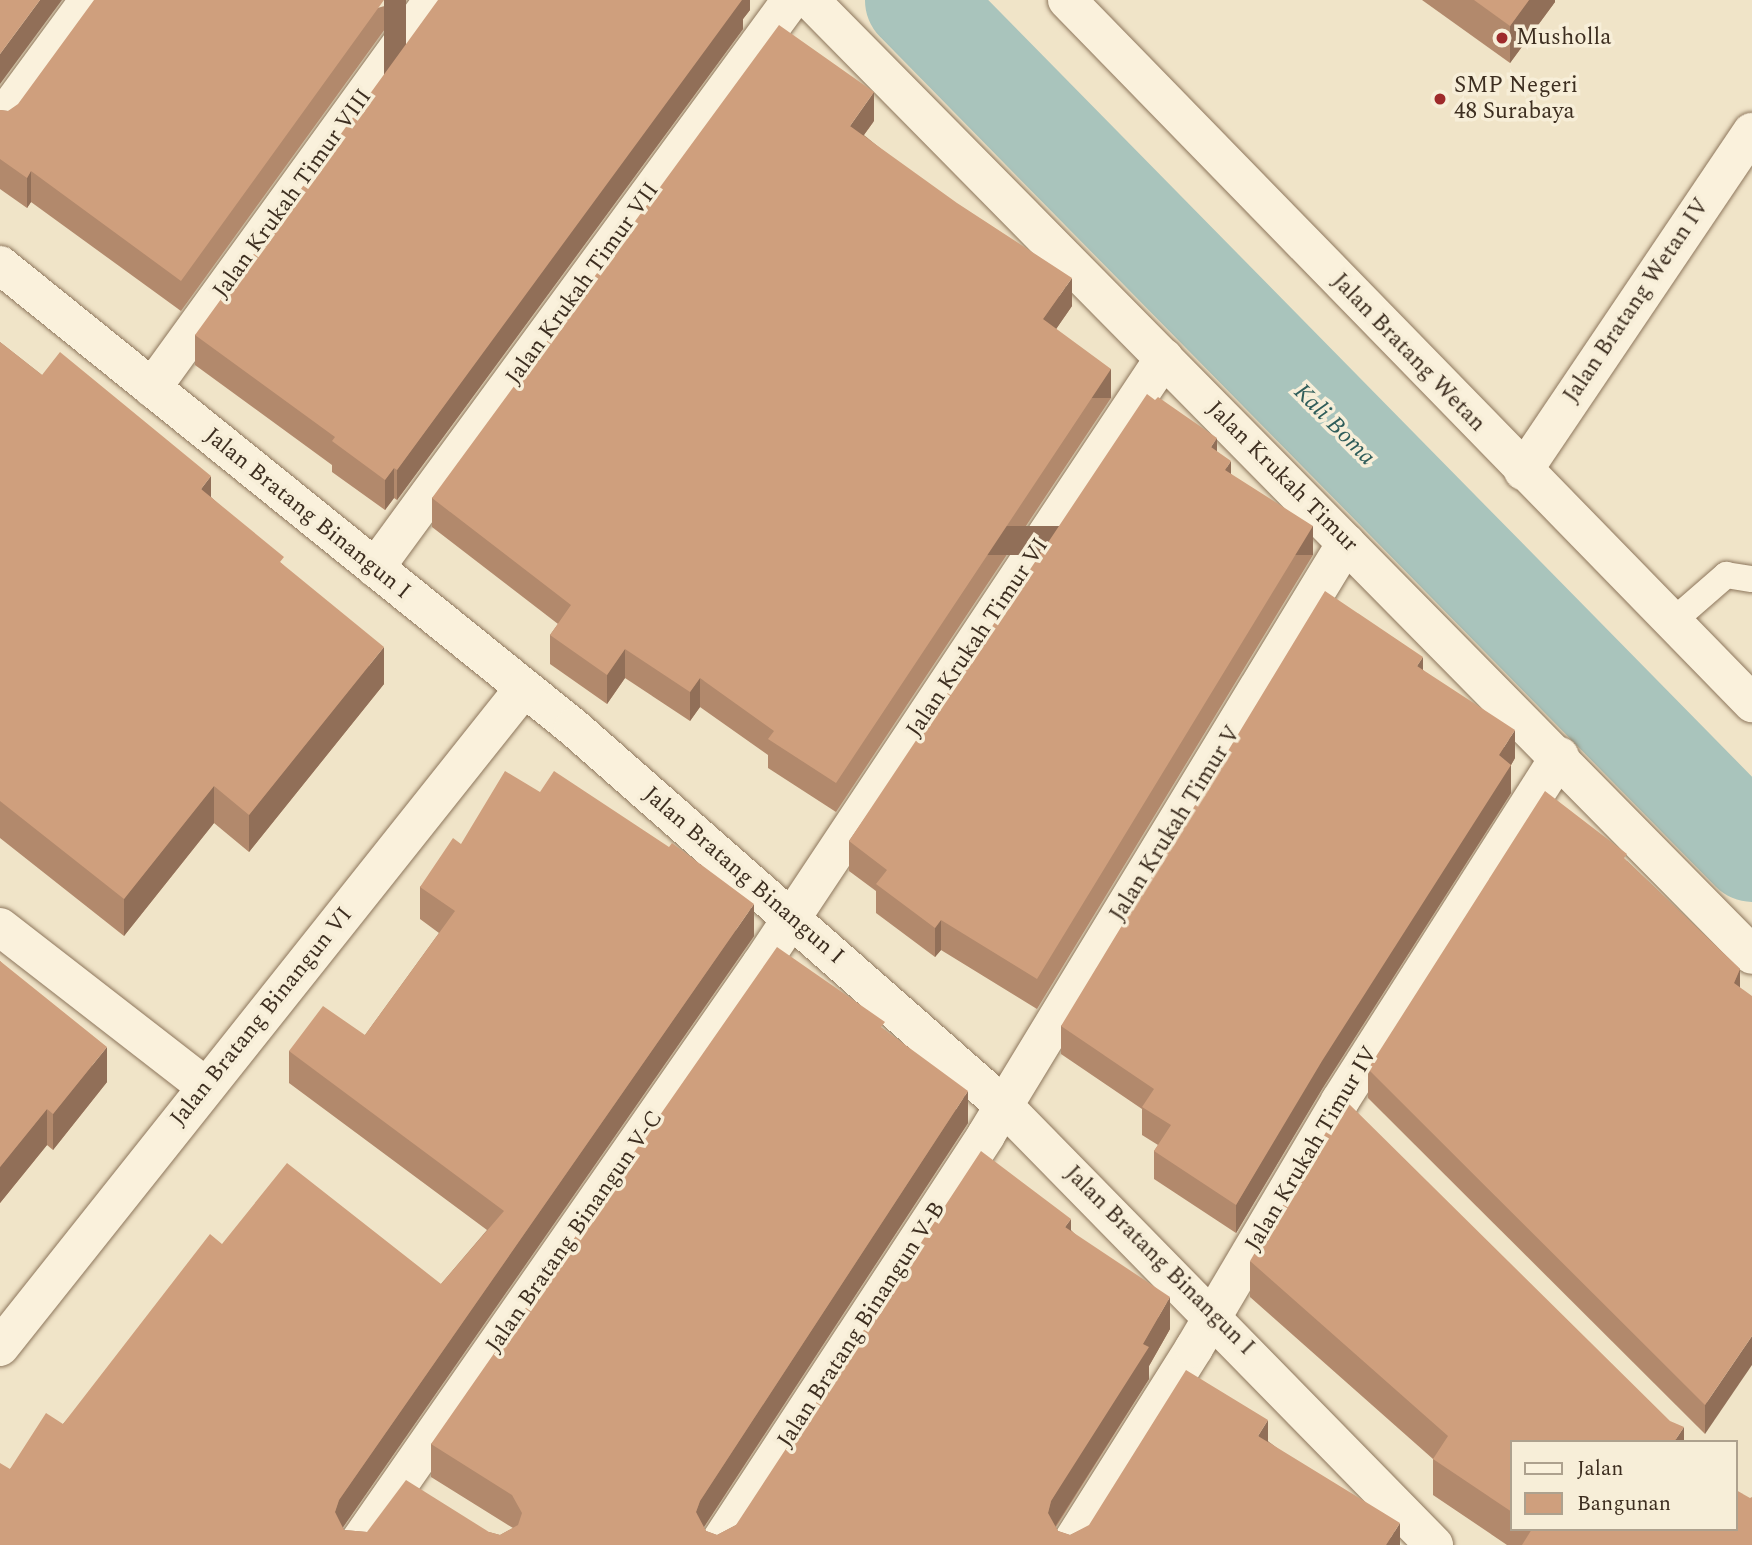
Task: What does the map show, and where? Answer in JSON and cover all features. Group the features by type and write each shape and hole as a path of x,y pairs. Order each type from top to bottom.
{"street":[{"path":"0,121 89,0"},
{"name":"Jalan Krukah Timur VIII","path":"152,388 433,0"},
{"name":"Jalan Krukah Timur VII","path":"375,568 791,0"},
{"name":"Jalan Krukah Timur","path":"810,0 1560,756 1752,956"},
{"name":"Jalan Bratang Wetan","path":"1067,0 1523,471 1752,703"},
{"name":"Jalan Bratang Wetan IV","path":"1523,471 1752,132"},
{"name":"Jalan Bratang Binangun I","path":"0,265 524,688 792,918 1003,1105 1212,1314 1434,1545"},
{"name":"Jalan Krukah Timur VI","path":"792,918 1164,358"},
{"name":"Jalan Krukah Timur V","path":"1003,1105 1346,543"},
{"name":"Jalan Bratang Binangun VI","path":"0,1347 524,688"},
{"name":"Jalan Krukah Timur IV","path":"1070,1545 1340,1101 1560,756"},
{"name":"Jalan Bratang Binangun V-C","path":"357,1545 792,918"},
{"path":"0,927 206,1087"},
{"path":"1340,1101 1370,1130"},
{"name":"Jalan Bratang Binangun V-B","path":"718,1545 1003,1105"},
{"path":"400,1483 434,1504"}],"lane":[{"path":"1672,622 1727,575 1752,579"}],"building":[{"path":"0,0 40,0 0,54"},
{"path":"94,0 384,0 181,281 31,171 27,178 0,159 0,110 8,111 18,104"},
{"path":"438,0 742,0 397,470 394,468 385,480 332,441 335,437 195,335"},
{"path":"1474,0 1529,0 1510,26"},
{"path":"779,25 874,92 850,126 957,203 1072,278 1043,319 1111,369 836,783 768,739 774,731 700,678 690,692 625,649 607,675 550,635 571,605 432,498"},
{"path":"0,342 42,375 60,352 211,476 201,489 284,557 280,562 384,647 249,815 214,786 124,899 0,801"},
{"path":"1147,394 1155,400 1158,397 1217,438 1211,447 1231,461 1225,470 1313,526 1037,979 941,920 935,928 876,884 887,870 849,841"},
{"path":"1325,591 1423,657 1417,666 1515,730 1499,755 1511,765 1322,1061 1236,1205 1154,1151 1171,1125 1142,1107 1154,1089 1061,1026"},
{"path":"505,771 540,792 554,771 669,847 672,843 754,904 339,1500 335,1512 344,1530 367,1532 406,1480 489,1532 500,1535 518,1525 522,1513 512,1495 431,1444 777,947 885,1022 881,1027 968,1091 700,1501 696,1512 706,1531 717,1535 736,1525 981,1151 1071,1219 1065,1227 1170,1297 1143,1344 1149,1347 1051,1501 1048,1513 1058,1531 1070,1535 1089,1525 1186,1370 1268,1420 1258,1436 1400,1523 1386,1545 0,1545 0,1463 10,1469 46,1413 63,1424 210,1234 222,1244 287,1163 441,1284 504,1211 289,1051 323,1006 365,1035 455,911 420,887 453,838 461,844"},
{"path":"1545,791 1627,854 1624,858 1740,969 1734,983 1752,996 1752,1336 1705,1405 1368,1069"},
{"path":"0,961 107,1047 53,1114 47,1109 0,1167"},
{"path":"1345,1100 1670,1421 1684,1427 1675,1440 1510,1440 1510,1511 1433,1459 1448,1436 1250,1261"},
{"path":"1738,1491 1752,1497 1752,1545 1522,1545 1531,1531 1738,1531"}],"waterway":[{"name":"Kali Boma","path":"916,0 1752,850"}],"place":[{"name":"Musholla","path":"1502,38"},
{"name":"SMP Negeri 48 Surabaya","path":"1440,99"}]}
